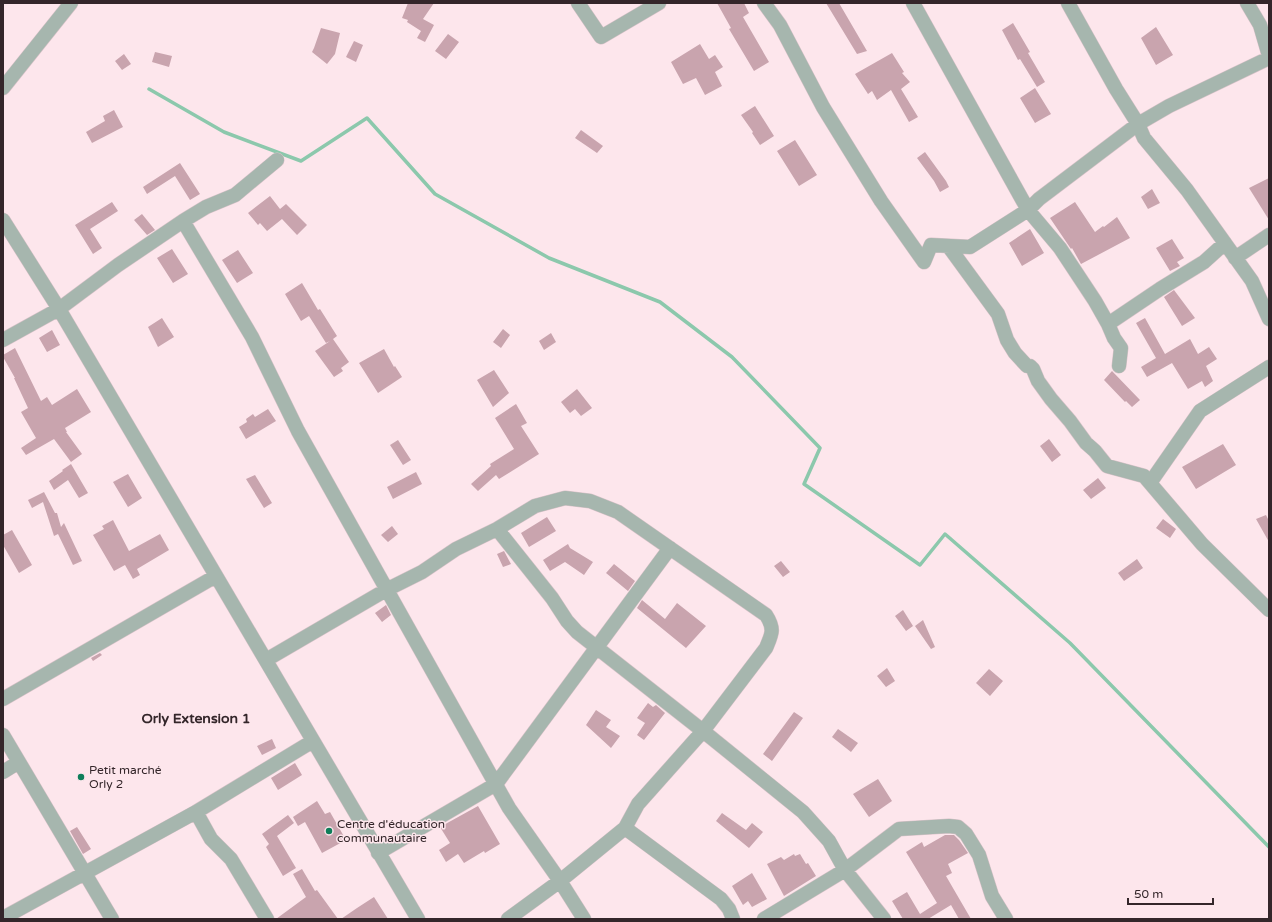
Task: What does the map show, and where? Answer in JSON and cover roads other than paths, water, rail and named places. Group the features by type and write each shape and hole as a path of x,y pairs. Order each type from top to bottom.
{"street":[{"path":"3,88 71,3"},
{"path":"578,3 601,37 659,3"},
{"path":"764,3 780,24 827,114 881,201 924,262 931,245 970,247 1028,210 1039,199 1138,124 1169,106 1269,57 1260,25 1247,3"},
{"path":"913,3 1028,210 1060,248 1095,300 1114,338 1121,348 1119,366"},
{"path":"1068,3 1116,89 1138,124 1144,138 1187,190 1252,281 1269,319"},
{"path":"3,340 59,309 118,265 184,220 235,195 277,160"},
{"path":"3,220 59,309 418,919"},
{"path":"184,220 252,337 298,431 496,784 510,808 584,919"},
{"path":"1235,258 1269,235"},
{"path":"1108,324 1204,262 1225,243"},
{"path":"949,247 998,314 1007,340 1015,353 1026,366 1030,366 1033,369 1038,381 1086,443 1095,451 1107,466 1144,476 1202,544 1269,610"},
{"path":"1150,483 1200,411 1269,367"},
{"path":"266,660 386,590 422,572 456,549 497,530 535,506 565,498 590,501 618,512 766,616 771,624 772,634 766,648 703,731 638,804 625,828 560,881 508,919"},
{"path":"497,530 552,598 567,621 577,632 803,812 829,841 845,870 884,919"},
{"path":"378,853 496,784 670,548"},
{"path":"3,699 216,576"},
{"path":"3,735 112,919"},
{"path":"3,918 196,812 313,741"},
{"path":"3,772 19,762"},
{"path":"196,812 211,839 231,858 266,919"},
{"path":"764,919 845,870 899,829 940,826 958,827 966,834 979,855 992,896 1006,919"},
{"path":"625,828 721,899 729,909 734,919"}],"waterway":[{"path":"149,89 224,132 301,161 367,118 435,194 549,258 660,302 732,357 820,448 804,484 920,565 945,534 1070,643 1269,847"}],"place":[{"name":"Petit marché Orly 2","path":"81,777"},
{"name":"Centre d'éducation communautaire","path":"329,831"}],"district":[{"name":"Orly Extension 1","path":"196,718"}]}
